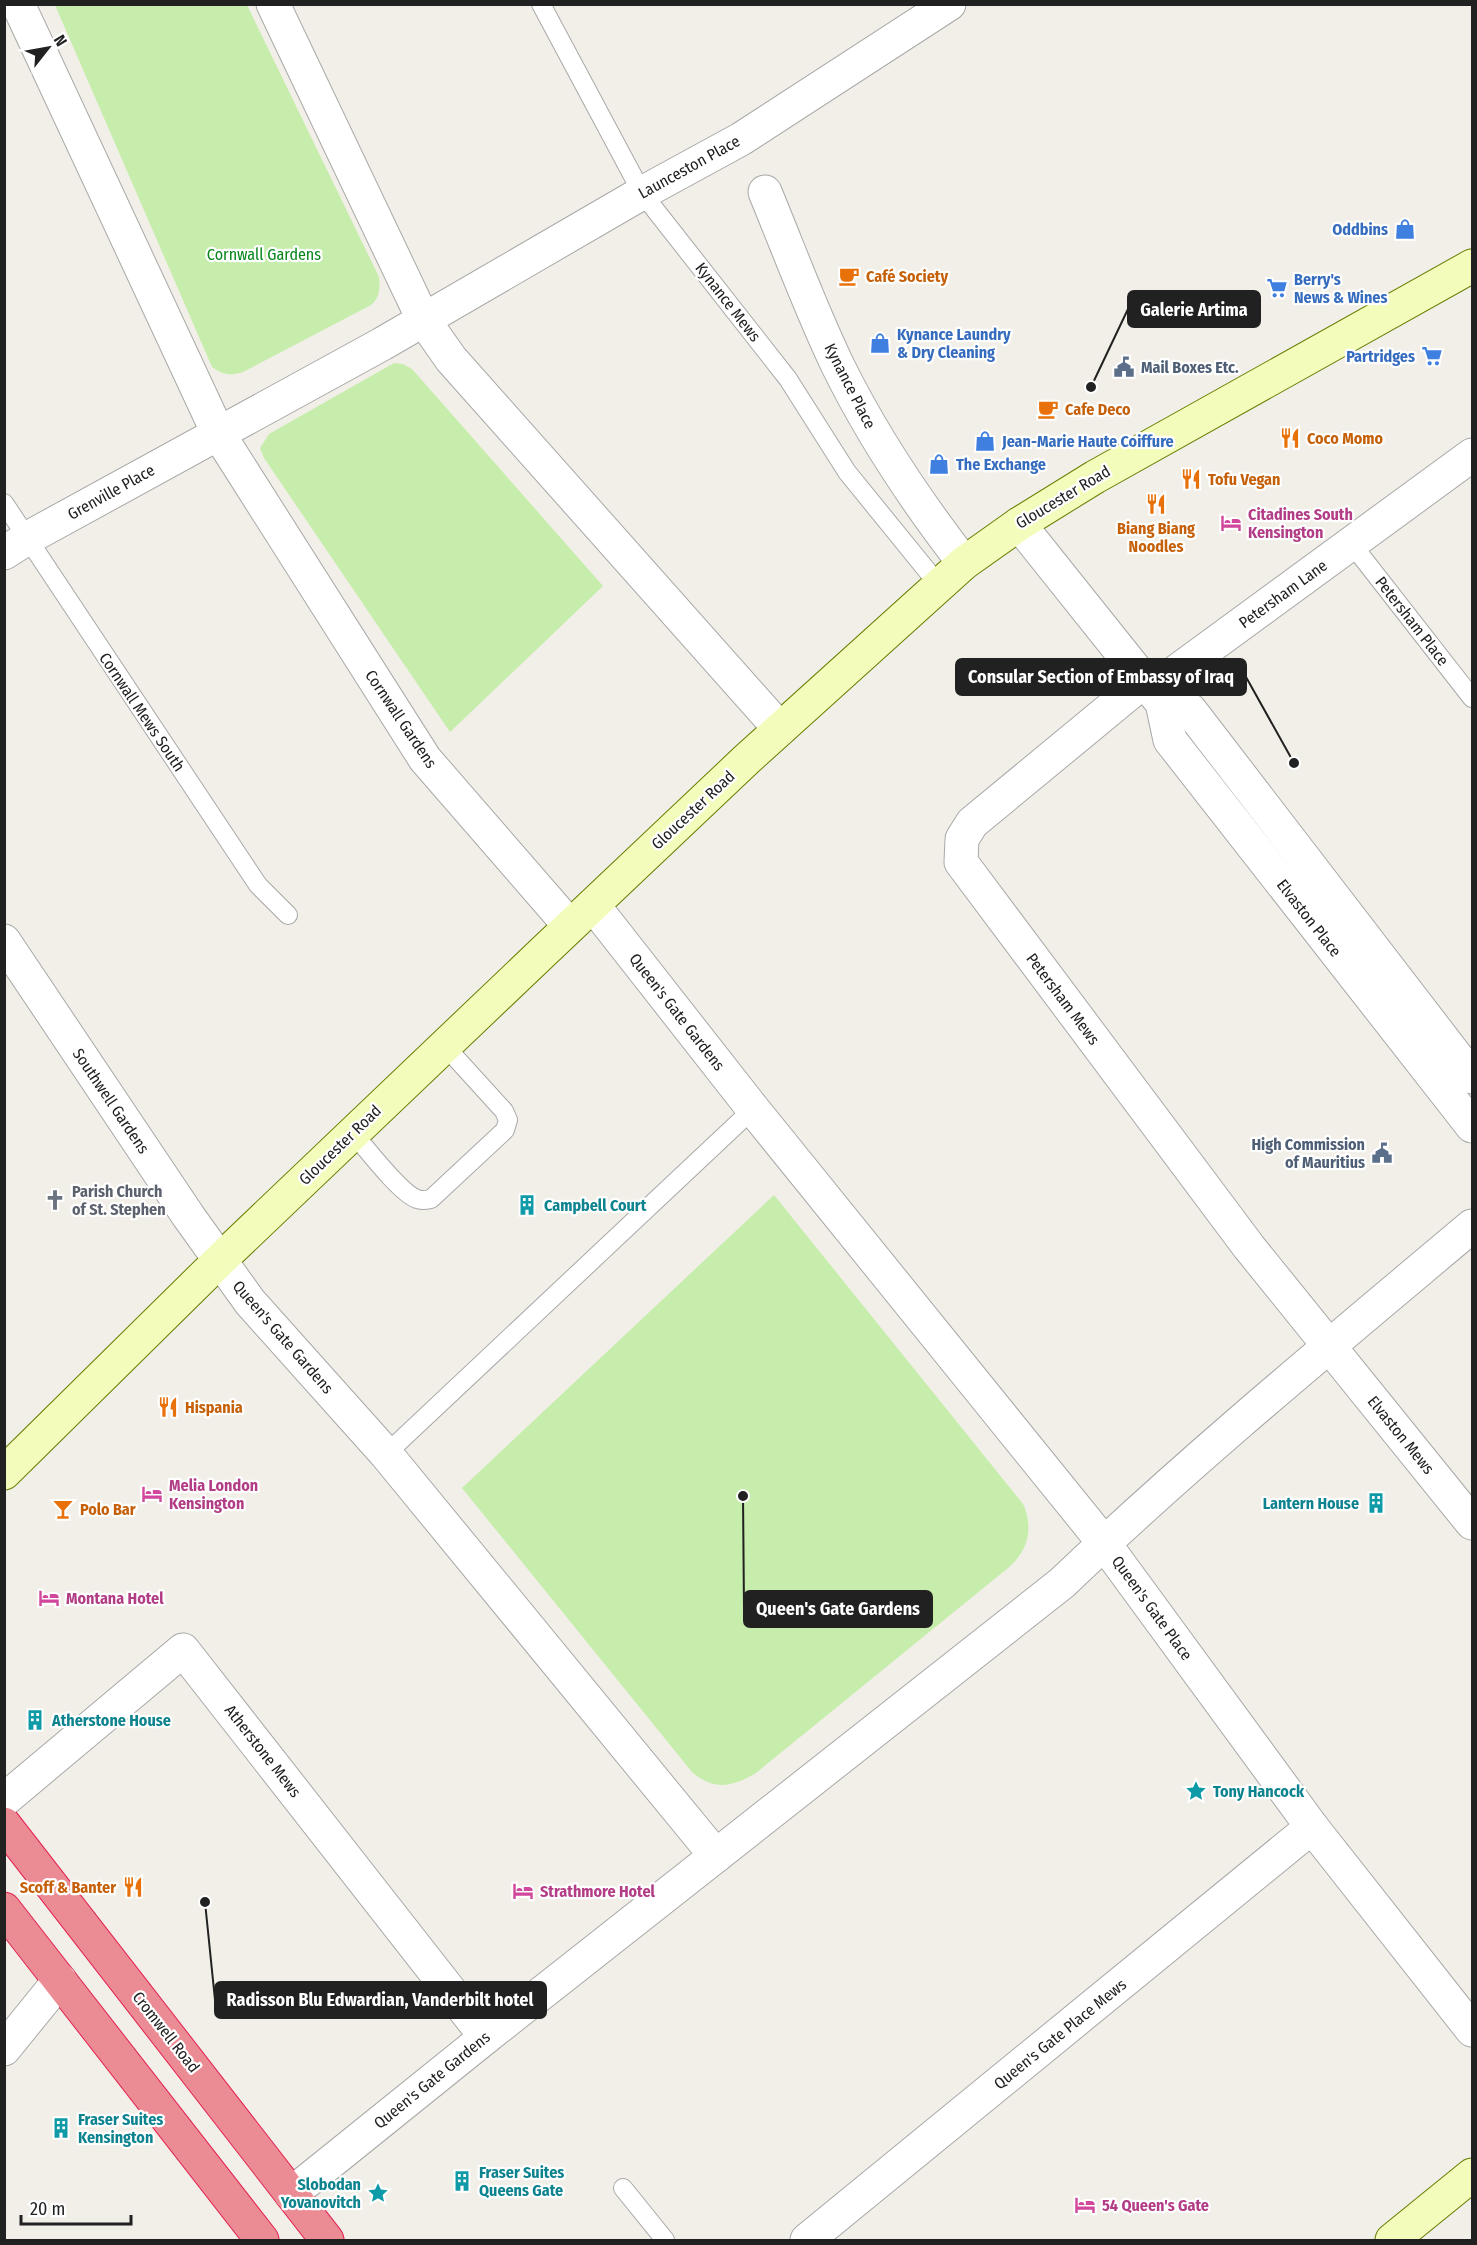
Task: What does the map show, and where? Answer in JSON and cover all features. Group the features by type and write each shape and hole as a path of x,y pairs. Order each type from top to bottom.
{"highway":[{"name":"Cromwell Road","path":"4,1824 327,2241"},
{"path":"4,1909 262,2241"}],"main road":[{"name":"Gloucester Road","path":"4,1473 219,1261 581,915 938,584 1019,524 1095,477 1473,266"},
{"path":"1392,2241 1473,2175"}],"street":[{"name":"Cornwall Gardens","path":"18,4 218,433 425,759 581,915"},
{"path":"273,4 423,319 451,359 780,729"},
{"name":"Launceston Place","path":"423,319 741,139 949,4"},
{"name":"Kynance Place","path":"765,192 838,365 879,443 924,512 964,563"},
{"path":"218,433 423,319"},
{"name":"Grenville Place","path":"15,546 218,433"},
{"name":"Petersham Lane","path":"1152,691 1473,455"},
{"name":"Elvaston Place","path":"1019,524 1152,691 1170,740 1473,1126"},
{"name":"Elvaston Place","path":"1152,691 1190,710 1473,1077"},
{"name":"Petersham Mews","path":"1152,691 972,823 962,839 961,862 1249,1247 1329,1346"},
{"name":"Queen's Gate Gardens","path":"291,2194 1062,1582 1104,1543 753,1109 581,915"},
{"name":"Southwell Gardens","path":"4,941 219,1261"},
{"name":"Queen's Gate Place","path":"1473,1226 1329,1346 1104,1543 1312,1827 1473,2030"},
{"name":"Queen's Gate Gardens","path":"219,1261 250,1302 386,1454 716,1856"},
{"name":"Elvaston Mews","path":"1329,1346 1473,1523"},
{"name":"Atherstone Mews","path":"4,1800 183,1650 486,2037"},
{"name":"Queen's Gate Place Mews","path":"807,2241 1312,1827"},
{"path":"4,2049 60,1980"}],"lane":[{"name":"Kynance Mews","path":"541,4 642,193 788,379 848,472 938,584"},
{"name":"Cornwall Mews South","path":"4,503 15,546 258,885 288,915"},
{"name":"Petersham Place","path":"1351,543 1473,698"},
{"path":"353,1133 405,1191 415,1199 424,1201 431,1199 505,1130 508,1120 504,1111 444,1046"},
{"path":"386,1454 753,1109"},
{"path":"624,2188 664,2241"}],"green space":[{"name":"Cornwall Gardens","path":"55,5 247,5 379,277 379,292 374,302 243,372 227,374 212,367"},
{"path":"394,363 403,364 412,369 603,586 450,732 264,458 260,448 269,434"},
{"path":"774,1195 1023,1504 1028,1530 1024,1547 1008,1568 756,1773 723,1785 708,1782 692,1772 462,1488"}],"place":[{"name":"Oddbins","path":"1405,229"},
{"name":"Café Society","path":"849,276"},
{"name":"Berry's News & Wines","path":"1277,288"},
{"name":"Kynance Laundry & Dry Cleaning","path":"880,343"},
{"name":"Partridges","path":"1432,356"},
{"name":"Mail Boxes Etc.","path":"1124,367"},
{"name":"Galerie Artima","path":"1091,387"},
{"name":"Cafe Deco","path":"1048,409"},
{"name":"Coco Momo","path":"1290,438"},
{"name":"Jean-Marie Haute Coiffure","path":"985,441"},
{"name":"The Exchange","path":"939,464"},
{"name":"Tofu Vegan","path":"1191,479"},
{"name":"Biang Biang Noodles","path":"1156,504"},
{"name":"Citadines South Kensington","path":"1231,523"},
{"name":"Consular Section of Embassy of Iraq","path":"1294,763"},
{"name":"High Commission of Mauritius","path":"1382,1153"},
{"name":"Parish Church of St. Stephen","path":"55,1200"},
{"name":"Campbell Court","path":"527,1205"},
{"name":"Hispania","path":"168,1407"},
{"name":"Melia London Kensington","path":"152,1494"},
{"name":"Queen's Gate Gardens","path":"743,1496"},
{"name":"Lantern House","path":"1376,1503"},
{"name":"Polo Bar","path":"63,1509"},
{"name":"Montana Hotel","path":"49,1598"},
{"name":"Atherstone House","path":"35,1720"},
{"name":"Tony Hancock","path":"1196,1791"},
{"name":"Scoff & Banter","path":"133,1887"},
{"name":"Strathmore Hotel","path":"523,1891"},
{"name":"Radisson Blu Edwardian, Vanderbilt hotel","path":"205,1902"},
{"name":"Fraser Suites Kensington","path":"61,2128"},
{"name":"Fraser Suites Queens Gate","path":"462,2181"},
{"name":"Slobodan Yovanovitch","path":"378,2193"},
{"name":"54 Queen's Gate","path":"1085,2205"}]}
